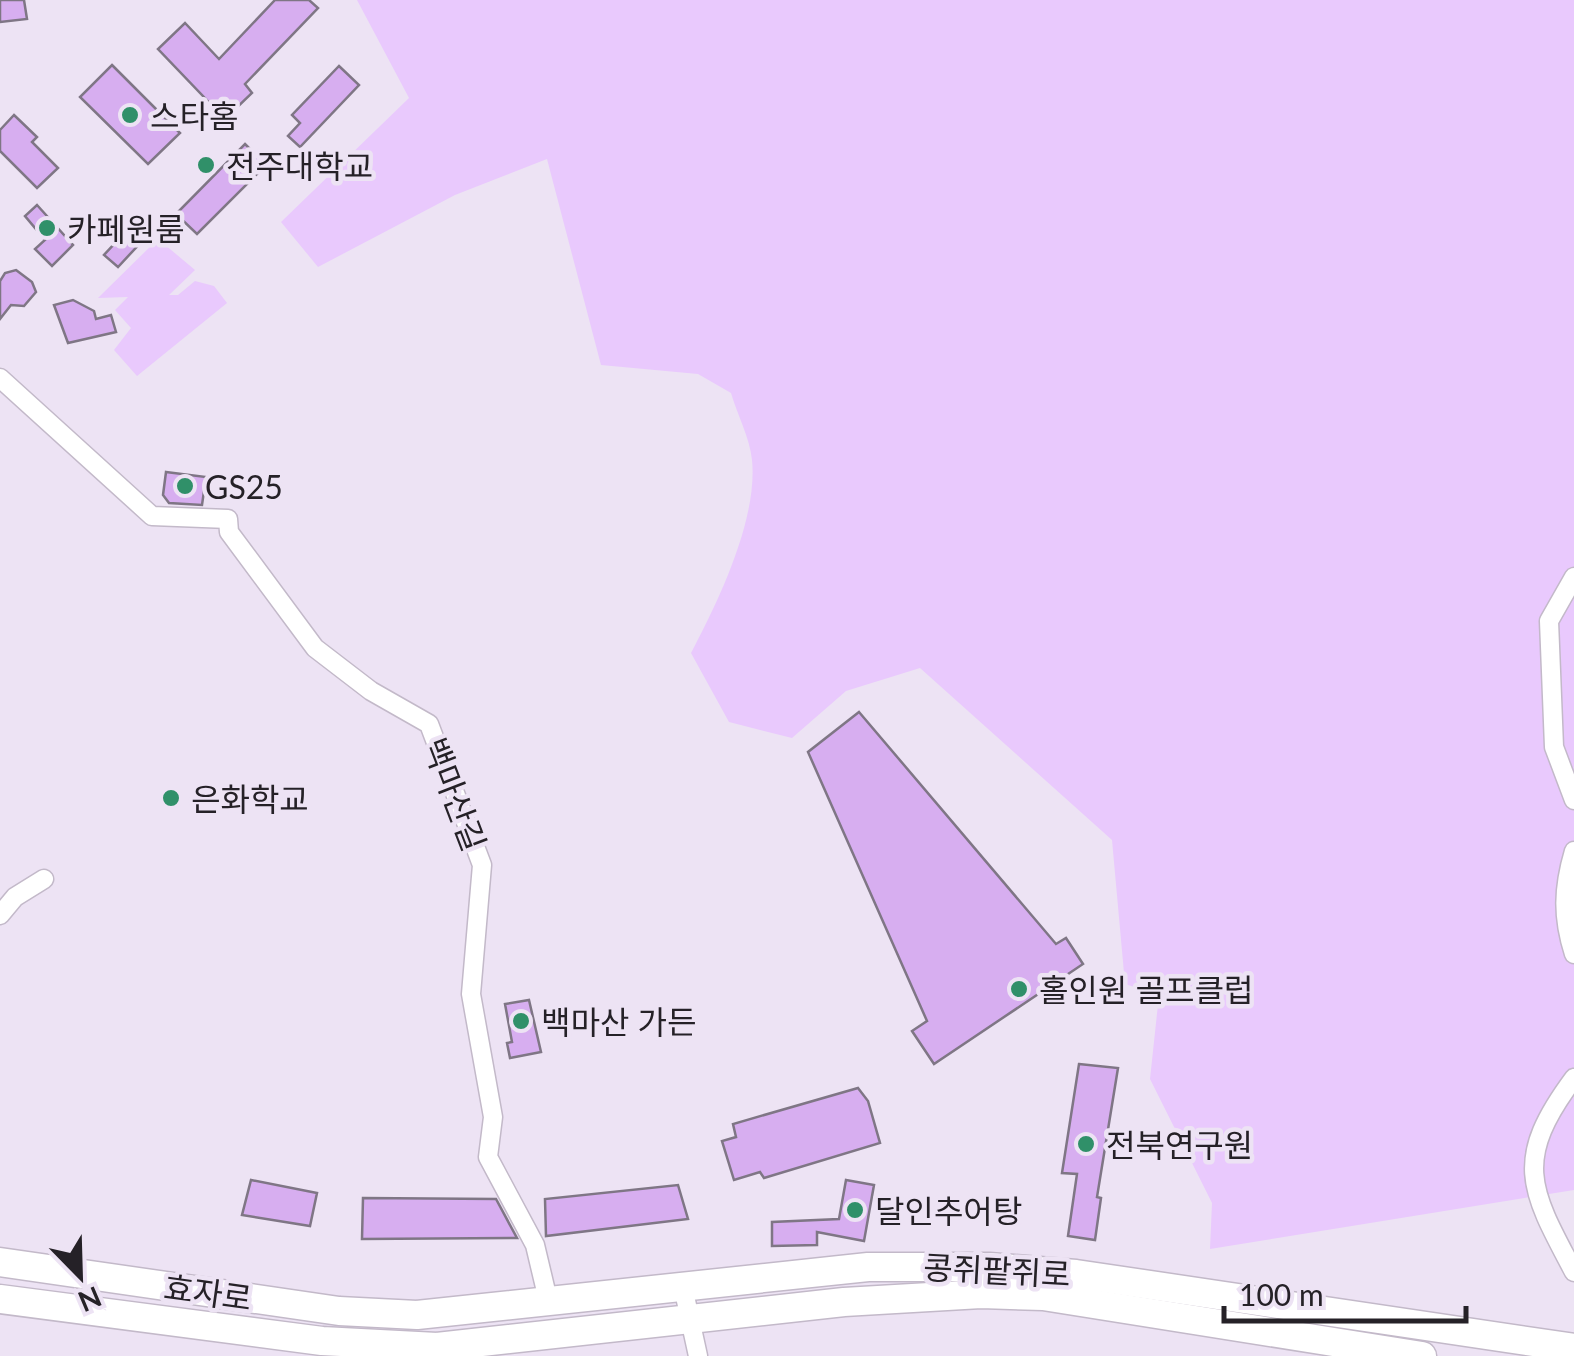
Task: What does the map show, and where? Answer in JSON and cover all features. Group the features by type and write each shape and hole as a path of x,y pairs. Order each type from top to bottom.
{"main road":[{"name":"효자로","path":"0,1262 339,1310 417,1315"},
{"name":"콩쥐팥쥐로","path":"417,1315 549,1304 868,1267 988,1267 1076,1274 1574,1348"},
{"name":"콩쥐팥쥐로","path":"418,1347 530,1340 686,1319 904,1297 1043,1296 1422,1356"},
{"name":"효자로","path":"0,1299 328,1348 418,1347"},
{"path":"418,1347 439,1329 562,1316 582,1299"}],"street":[{"name":"백마산길","path":"0,378 152,516 228,518 229,532 315,648 371,691 429,724 482,865 471,994 494,1117 488,1157 535,1245 549,1304"},
{"path":"1574,577 1549,621 1554,747 1574,800"},
{"path":"1574,851 1564,885 1565,926 1574,954"},
{"path":"0,915 15,897 44,880"},
{"path":"1574,1078 1553,1106 1534,1146 1533,1178 1545,1218 1574,1272"},
{"path":"683,1287 686,1319 698,1356"}],"shaded area":[{"path":"357,0 1574,0 1574,1190 1210,1249 1212,1203 1150,1079 1159,995 1125,984 1112,840 920,668 846,691 792,738 729,722 691,653 734,560 749,508 752,460 746,435 731,393 698,374 601,365 547,159 455,195 318,267 281,222 409,98"},
{"path":"158,239 195,270 169,295 178,295 195,281 214,286 227,303 137,376 114,350 131,328 115,310 128,297 98,298"}],"building":[{"path":"0,0 24,0 27,19 0,22"},
{"path":"275,0 309,0 318,8 245,84 252,93 225,119 158,49 185,23 219,59"},
{"name":"스타홈","path":"112,65 180,133 148,164 80,97"},
{"path":"339,66 359,85 300,147 288,136 300,123 292,115"},
{"path":"14,115 37,137 32,142 58,168 37,188 0,151 0,130"},
{"path":"245,144 266,165 197,234 176,214"},
{"name":"카페원룸","path":"37,205 73,245 52,266 35,249 45,240 25,216"},
{"path":"131,226 145,238 118,267 104,255"},
{"path":"16,270 32,282 36,292 24,306 11,305 0,319 0,281 5,273"},
{"path":"73,300 94,311 96,319 111,315 116,332 68,343 54,305"},
{"name":"GS25","path":"166,472 206,477 202,505 169,503 163,495"},
{"path":"859,712 1056,944 1066,938 1083,964 934,1064 912,1031 927,1021 808,752"},
{"name":"백마산 가든","path":"529,1000 541,1052 510,1058 507,1043 512,1042 505,1004"},
{"name":"전북연구원","path":"1079,1064 1118,1068 1097,1197 1101,1198 1095,1240 1068,1236 1077,1174 1062,1173"},
{"path":"858,1088 868,1101 880,1143 764,1178 760,1172 734,1180 722,1141 736,1137 733,1124"},
{"path":"251,1180 317,1193 310,1226 242,1215"},
{"path":"846,1180 874,1185 864,1241 817,1232 817,1245 772,1246 772,1222 839,1219"},
{"path":"678,1185 688,1219 546,1236 545,1199"},
{"path":"363,1198 496,1199 517,1238 362,1239"}],"place":[{"name":"스타홈","path":"130,115"},
{"name":"전주대학교","path":"206,165"},
{"name":"카페원룸","path":"47,228"},
{"name":"GS25","path":"185,486"},
{"name":"은화학교","path":"171,798"},
{"name":"홀인원 골프클럽","path":"1019,989"},
{"name":"백마산 가든","path":"521,1021"},
{"name":"전북연구원","path":"1086,1144"},
{"name":"달인추어탕","path":"855,1210"}]}
